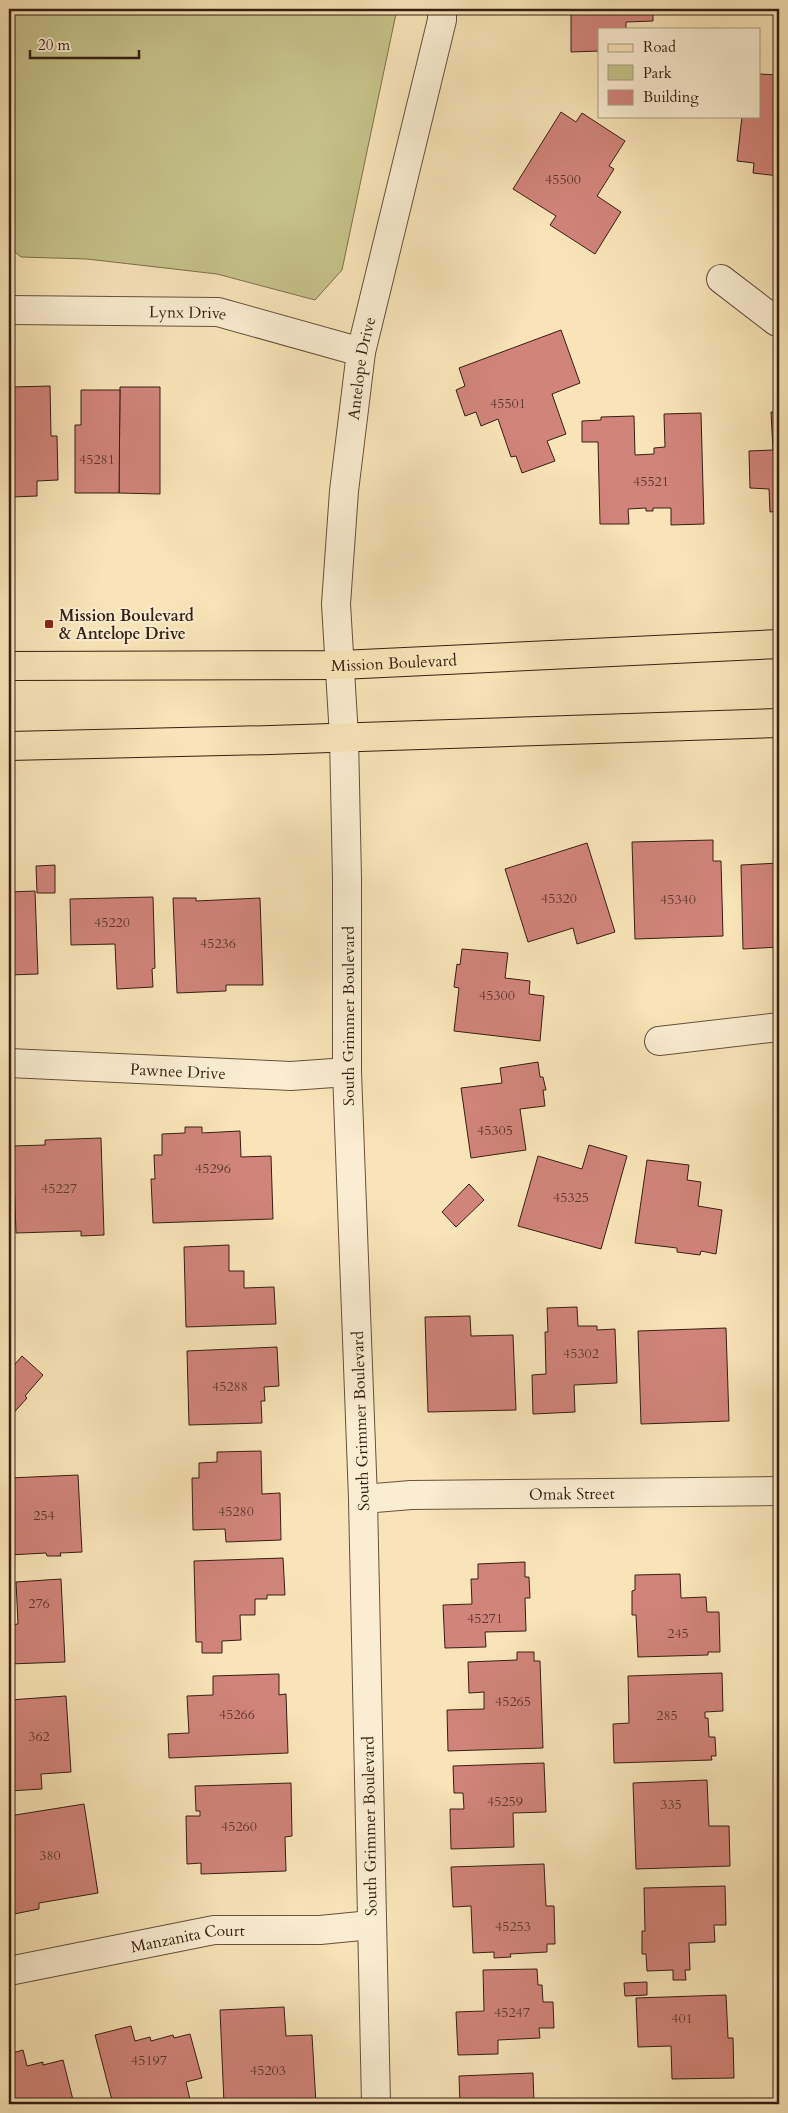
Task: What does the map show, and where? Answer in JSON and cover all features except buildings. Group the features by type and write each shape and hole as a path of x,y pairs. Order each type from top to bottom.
{"main road":[{"name":"Mission Boulevard","path":"9,666 341,665 779,644"},
{"path":"9,746 779,723"}],"street":[{"name":"Antelope Drive","path":"344,737 336,604 344,491 361,352 442,20 442,9"},
{"path":"721,279 779,322"},
{"name":"Lynx Drive","path":"9,310 218,312 361,352"},
{"name":"South Grimmer Boulevard","path":"344,737 347,879 347,1072 363,1500 376,2104"},
{"path":"659,1041 779,1027"},
{"name":"Pawnee Drive","path":"9,1063 291,1076 347,1072"},
{"name":"Omak Street","path":"363,1500 411,1495 779,1491"},
{"name":"Manzanita Court","path":"9,1971 214,1930 320,1930 371,1924"}],"green space":[{"path":"9,9 397,9 342,270 315,300 217,274 87,259 21,257 9,247"}],"place":[{"name":"Mission Boulevard & Antelope Drive","path":"49,624"}]}
